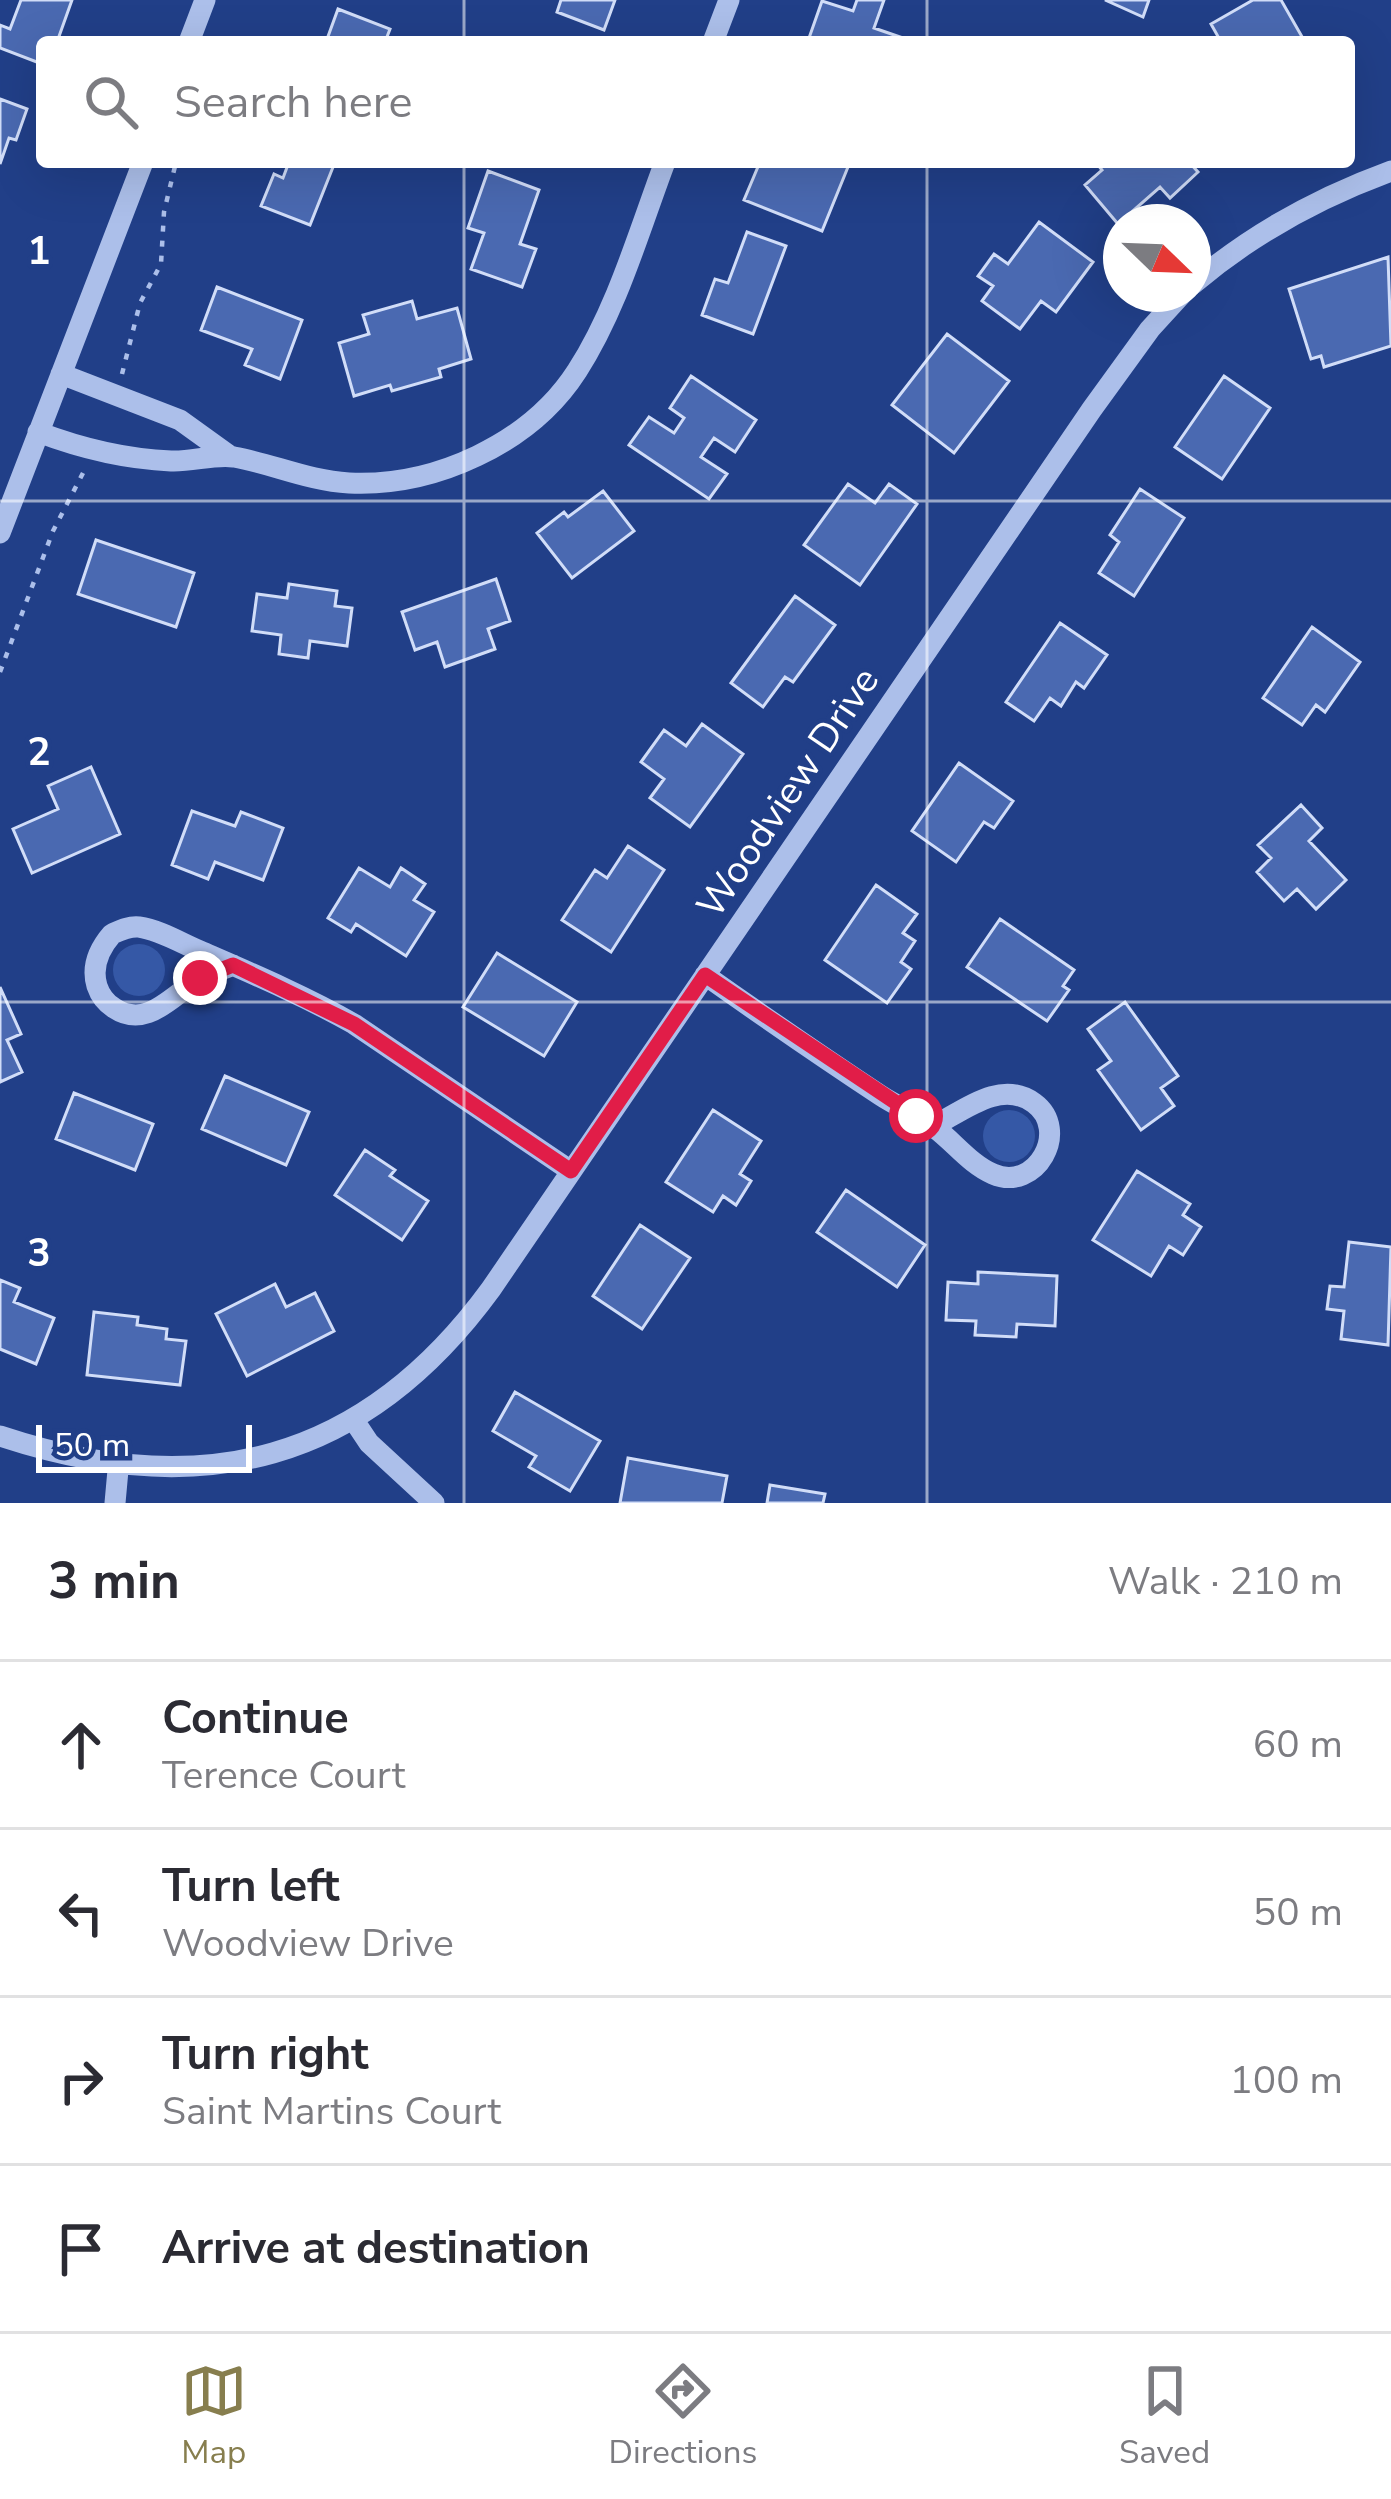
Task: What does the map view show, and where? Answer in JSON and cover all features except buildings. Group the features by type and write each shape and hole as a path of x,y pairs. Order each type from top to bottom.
{"street":[{"path":"191,36 206,0"},
{"path":"714,36 729,0"},
{"path":"0,532 140,168"},
{"path":"38,432 94,451 172,461 230,456 316,478 382,483 454,466 532,420 568,383 590,350 663,168"},
{"path":"1211,270 1303,207 1391,171"},
{"name":"Woodview Drive","path":"0,1436 74,1462 118,1470 228,1468 326,1438 404,1387 462,1328 1092,410 1166,312"},
{"path":"61,374 180,420 230,456"},
{"path":"233,965 200,978 168,1003 144,1014 131,1015 110,1006 95,981 101,947 112,934 137,927 233,965 354,1024 571,1171"},
{"path":"705,975 886,1099 934,1126 979,1166 1004,1178 1031,1172 1045,1155 1049,1135 1045,1114 1038,1106 1010,1093 993,1095 934,1126"},
{"path":"355,1422 368,1443 434,1503"},
{"path":"115,1503 118,1470"}],"path":[{"path":"120,380 140,303 161,264 164,212 175,168"},
{"path":"0,672 53,531 86,468"}],"shaded area":[{"path":"139,944 157,952 165,970 157,988 139,996 121,988 113,970 121,952"},
{"path":"1009,1110 1027,1118 1035,1136 1027,1154 1009,1162 991,1154 983,1136 991,1118"}],"route":[{"path":"200,978 233,965 317,1003 571,1171 705,975 916,1116"}]}
